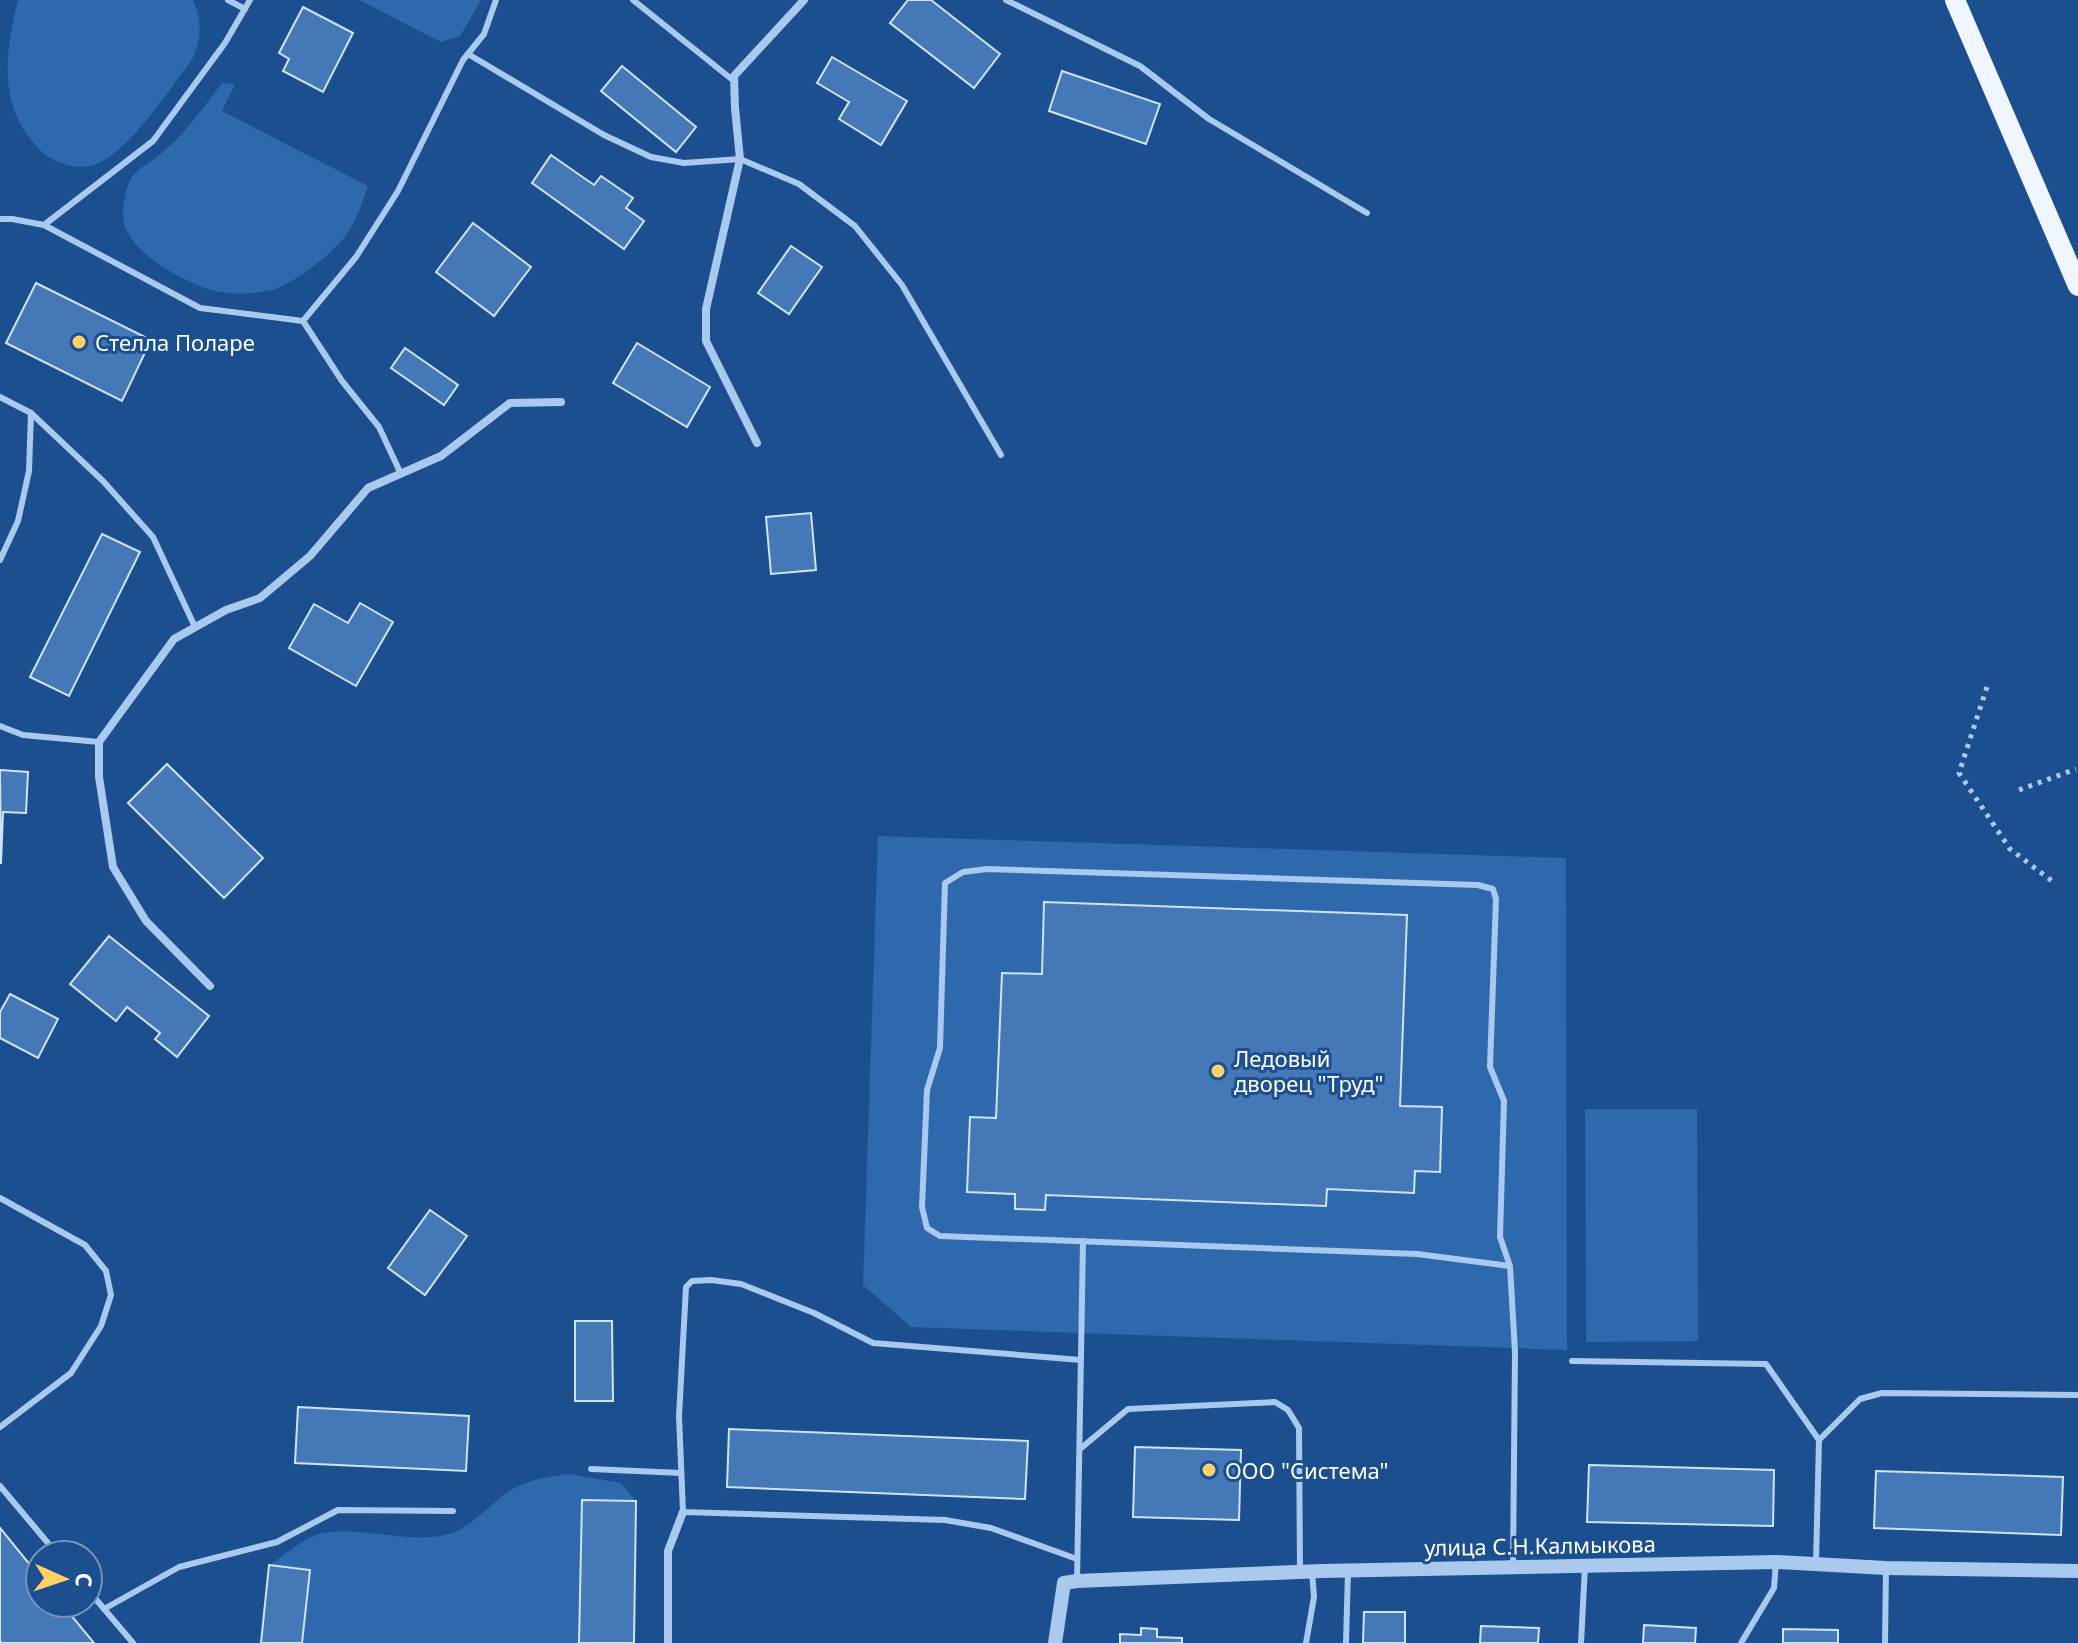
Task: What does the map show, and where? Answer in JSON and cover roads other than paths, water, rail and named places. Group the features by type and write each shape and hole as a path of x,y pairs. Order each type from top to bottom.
{"main road":[{"path":"1955,0 2078,286"}],"street":[{"path":"757,443 706,341 706,309 740,159 734,76 804,0"},
{"path":"210,986 146,921 113,867 99,777 99,742 174,639 226,610 260,598 310,556 368,488 441,456 510,403 561,402"},
{"path":"668,1643 668,1551 683,1512"},
{"name":"улица С.Н.Калмыкова","path":"1077,1581 1306,1572 1776,1562 1886,1568 2078,1571"},
{"path":"1055,1643 1064,1583 1077,1581"}],"lane":[{"path":"228,0 245,9"},
{"path":"44,225 153,141 225,43 250,0"},
{"path":"303,321 356,257 398,191 468,54 484,34 496,0"},
{"path":"633,0 734,81"},
{"path":"1006,0 1140,66 1209,119 1367,213"},
{"path":"468,54 604,135 651,157 684,163 740,159 799,184 855,226 902,285 1001,455"},
{"path":"0,219 44,225 200,308 303,321 342,381 379,427 401,474"},
{"path":"0,397 31,413 103,481 153,537 195,627"},
{"path":"0,560 18,521 29,471 31,413"},
{"path":"0,726 23,735 99,742"},
{"path":"1510,1266 1417,1254 940,1236 927,1228 922,1207 927,1090 940,1048 945,883 963,872 987,869 1478,885 1493,889 1496,899 1490,1067 1504,1101 1500,1237 1510,1266 1515,1352 1513,1567"},
{"path":"0,1198 85,1245 106,1271 111,1295 101,1326 71,1373 0,1427"},
{"path":"1077,1581 1083,1241"},
{"path":"1077,1559 991,1528 945,1520 683,1512 679,1416 686,1287 692,1281 741,1284 814,1313 873,1343 1081,1360"},
{"path":"1572,1361 1766,1364 1819,1440 1816,1564"},
{"path":"1819,1440 1860,1399 1882,1393 2078,1395"},
{"path":"1080,1449 1128,1409 1275,1402 1288,1410 1299,1428 1306,1572 1314,1597 1306,1643"},
{"path":"591,1469 681,1473"},
{"path":"0,1486 45,1539"},
{"path":"133,1643 104,1609 179,1567 277,1542 338,1510 453,1511"},
{"path":"1741,1643 1774,1588 1776,1562"},
{"path":"1581,1643 1585,1566"},
{"path":"1885,1643 1886,1568"},
{"path":"1346,1643 1348,1571"}],"place":[{"name":"Стелла Поларе","path":"79,342"},
{"name":"Ледовый дворец \"Труд\"","path":"1218,1071"},
{"name":"ООО \"Система\"","path":"1209,1470"}]}
